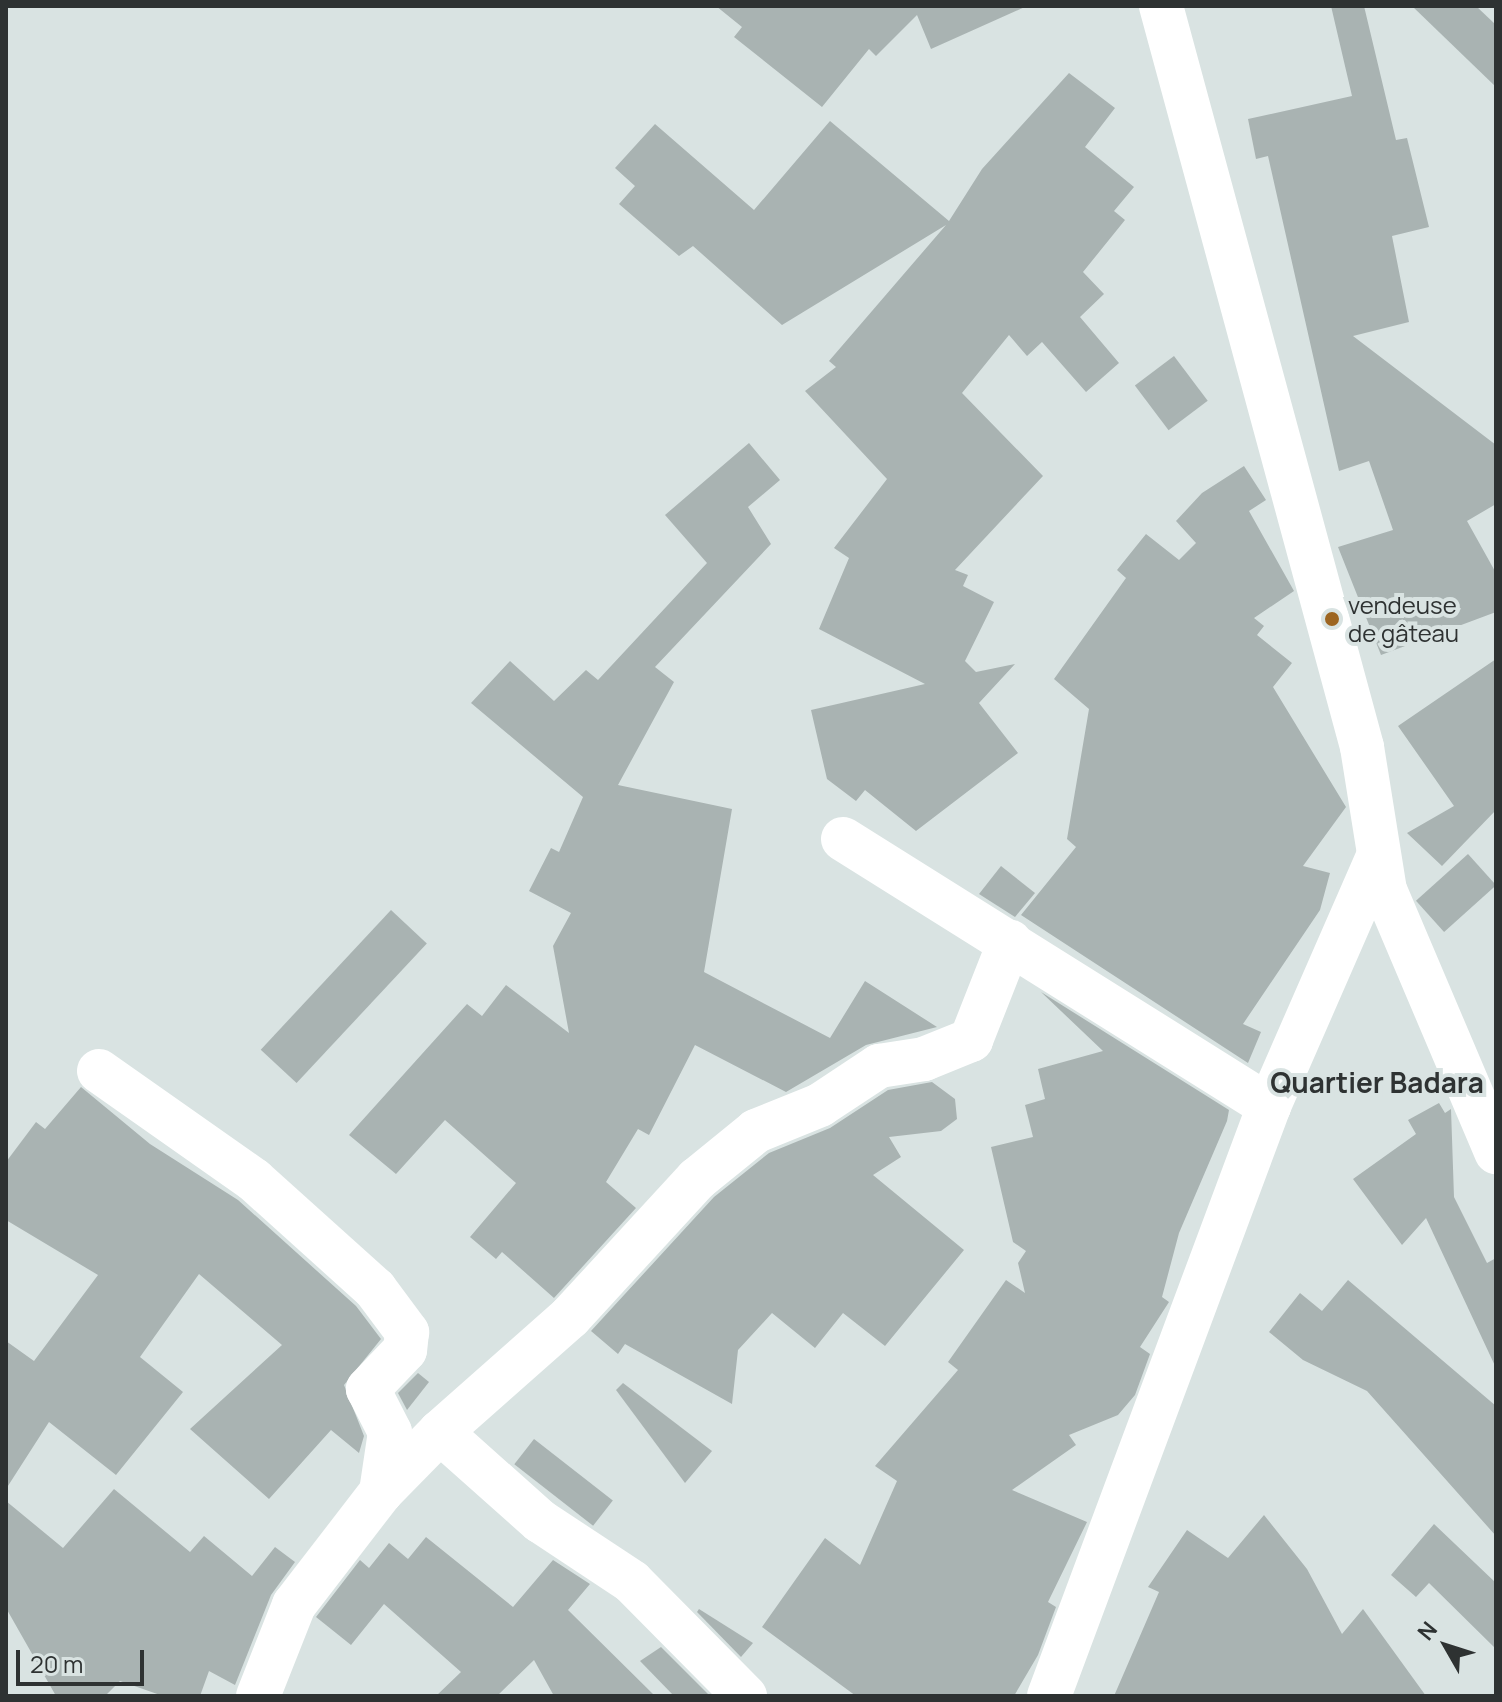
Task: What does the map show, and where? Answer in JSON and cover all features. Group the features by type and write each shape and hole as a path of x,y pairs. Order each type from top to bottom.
{"street":[{"path":"1161,6 1362,747 1378,857 1496,1152"},
{"path":"843,839 1269,1106"},
{"path":"1049,1696 1269,1106 1378,857"},
{"path":"258,1696 294,1605 381,1492 440,1432 570,1317 697,1179 756,1131 820,1105 879,1066 924,1059 971,1040 1010,941"},
{"path":"99,1071 254,1180 375,1289 407,1332 405,1350 368,1389 390,1432 381,1492"},
{"path":"440,1432 540,1521 632,1582 745,1696"}],"building":[{"path":"716,6 1027,6 931,49 917,15 876,56 869,49 822,107 734,37 742,27"},
{"path":"1331,6 1364,6 1396,140 1407,138 1429,227 1392,236 1409,322 1353,336 1496,445 1496,504 1467,521 1496,573 1496,612 1381,655 1338,547 1393,530 1369,461 1339,471 1268,156 1256,159 1248,119 1352,96"},
{"path":"1412,6 1476,6 1496,25 1496,87"},
{"path":"1069,73 1115,108 1085,147 1134,187 1114,211 1125,220 1083,272 1104,294 1080,317 1119,363 1086,392 1042,342 1027,356 1009,335 962,393 1043,476 955,570 968,575 963,586 994,602 965,661 976,672 1015,664 979,703 1018,753 916,831 865,790 856,801 827,779 811,710 925,684 819,629 849,558 834,548 887,479 805,391 836,367 829,361 946,225 782,325 693,246 679,256 619,204 635,186 615,168 655,124 754,210 830,121 949,221 982,169"},
{"path":"1174,356 1208,401 1169,430 1135,385"},
{"path":"749,443 780,480 748,507 771,544 655,667 674,682 618,785 732,809 704,972 830,1038 865,981 937,1027 866,1045 786,1092 695,1045 649,1135 638,1129 606,1182 636,1208 554,1298 502,1252 496,1259 470,1237 516,1183 445,1120 396,1174 349,1135 467,1004 482,1016 506,985 569,1033 553,946 571,913 529,891 551,848 559,852 583,797 471,703 510,661 554,701 586,670 598,680 707,563 665,515"},
{"path":"1244,466 1266,500 1249,511 1294,591 1254,618 1264,626 1257,635 1292,663 1273,687 1346,807 1303,866 1330,873 1320,910 1243,1024 1261,1032 1248,1063 1021,915 1076,847 1067,839 1089,709 1054,679 1126,578 1117,570 1146,534 1179,560 1196,543 1176,521 1202,493"},
{"path":"1496,659 1496,810 1442,866 1407,833 1454,806 1398,726"},
{"path":"1468,854 1496,885 1444,932 1416,901"},
{"path":"1001,866 1035,893 1015,917 979,894"},
{"path":"391,910 427,943 297,1083 261,1050"},
{"path":"1041,992 1229,1110 1227,1121 1179,1233 1162,1297 1169,1302 1140,1347 1150,1354 1135,1395 1118,1415 1069,1435 1076,1445 1012,1490 1087,1522 1048,1602 1056,1607 1038,1655 1014,1696 856,1696 762,1627 825,1538 860,1565 897,1481 875,1466 958,1370 948,1362 1006,1280 1025,1293 1018,1263 1026,1251 1013,1242 991,1147 1033,1137 1025,1105 1045,1099 1038,1069 1103,1051"},
{"path":"932,1082 955,1099 957,1119 941,1131 889,1137 901,1157 873,1175 964,1250 885,1346 843,1313 815,1348 772,1313 738,1350 732,1404 625,1344 618,1354 591,1331 714,1197 769,1153 830,1128 888,1090"},
{"path":"81,1087 150,1144 238,1200 356,1306 381,1339 344,1385 364,1436 359,1453 331,1430 269,1499 190,1429 282,1345 199,1274 140,1357 183,1392 116,1475 49,1422 6,1489 6,1341 34,1361 98,1275 6,1220 6,1162 36,1122 45,1129"},
{"path":"1439,1103 1445,1113 1451,1109 1454,1197 1487,1263 1496,1258 1496,1368 1426,1218 1402,1245 1353,1179 1416,1134 1408,1120"},
{"path":"1348,1280 1496,1406 1496,1536 1367,1391 1303,1360 1269,1332 1300,1293 1322,1311"},
{"path":"418,1373 429,1382 407,1410 398,1393"},
{"path":"623,1383 712,1451 685,1483 616,1390"},
{"path":"534,1439 613,1501 593,1526 514,1464"},
{"path":"114,1489 190,1552 204,1536 252,1576 275,1547 295,1562 271,1595 235,1685 209,1671 200,1696 163,1696 120,1681 105,1696 56,1696 6,1608 6,1501 63,1548"},
{"path":"1264,1515 1307,1569 1342,1634 1363,1609 1426,1696 1114,1696 1159,1592 1148,1587 1187,1530 1228,1558"},
{"path":"1434,1524 1496,1583 1496,1649 1429,1583 1416,1597 1391,1575"},
{"path":"426,1537 513,1607 553,1560 590,1584 568,1610 655,1696 554,1696 534,1660 497,1696 436,1696 461,1672 384,1604 351,1645 316,1617 360,1560 369,1568 389,1543 408,1559"},
{"path":"699,1609 753,1643 741,1657 697,1612"},
{"path":"661,1647 708,1696 674,1696 640,1661"}],"place":[{"name":"vendeuse de gâteau","path":"1332,619"}],"district":[{"name":"Quartier Badara","path":"1377,1082"}]}
